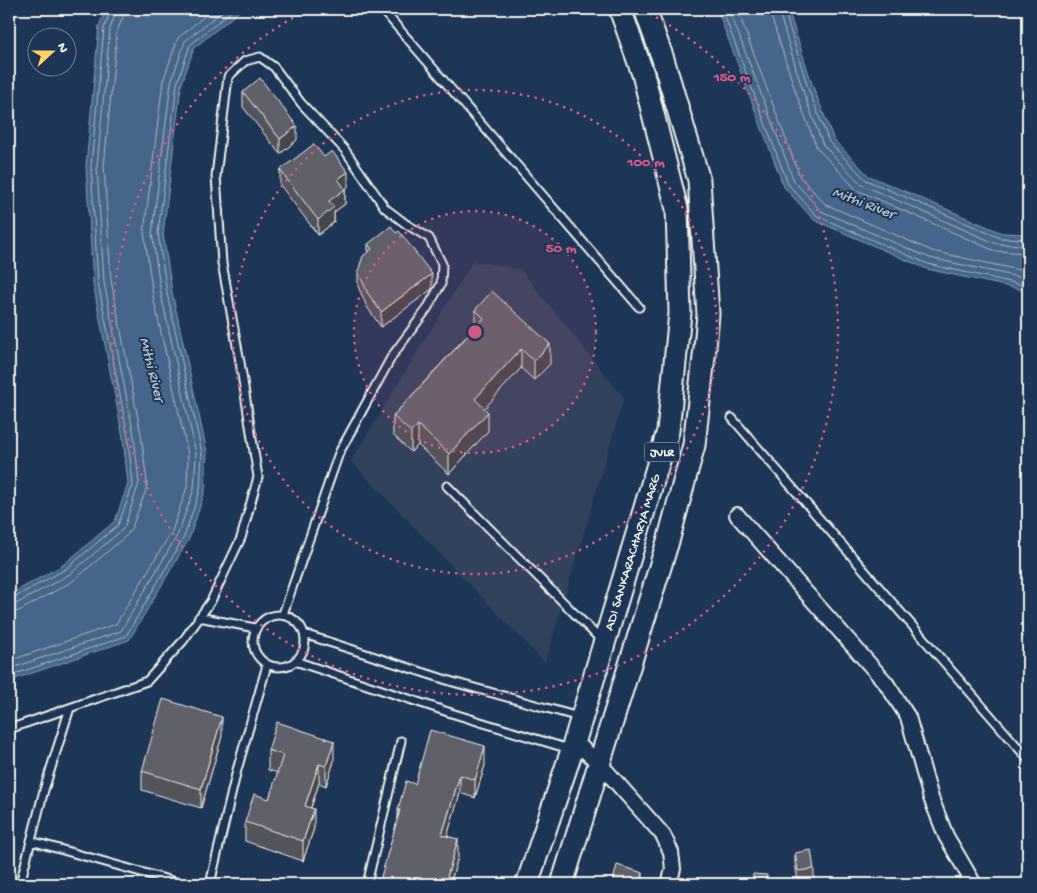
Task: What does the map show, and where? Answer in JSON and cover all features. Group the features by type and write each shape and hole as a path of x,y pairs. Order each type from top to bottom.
{"main road":[{"name":"ADI SANKARACHARYA MARG","path":"527,884 573,746 668,431 680,313 677,209 643,74 620,9"},
{"name":"JVLR","path":"562,884 666,547 694,445 708,314 699,180 664,59 645,9"}],"street":[{"path":"737,516 886,683 908,717 931,798 946,836 974,884"},
{"path":"573,746 600,764 663,834 671,852 673,869 669,884"}],"lane":[{"path":"382,9 639,307"},
{"path":"9,729 146,681 183,641 211,601 241,538 258,477 222,263 216,176 228,77 245,60 260,57 274,67 301,103 345,150 385,208 429,238 442,264 441,284 427,309 392,356 339,453 283,614"},
{"path":"732,418 1028,759"},
{"path":"447,486 604,643"},
{"path":"274,614 283,614 296,621 304,634 304,649 295,661 282,667 267,665 260,660 252,645 252,636 255,628 266,617 274,614"},
{"path":"199,617 255,628"},
{"path":"304,634 453,682 581,718"},
{"path":"295,661 451,713 573,746"},
{"path":"210,884 237,770 267,665"},
{"path":"20,884 44,790 70,708"},
{"path":"366,884 401,742"},
{"path":"31,841 183,884"}],"shaded area":[{"path":"473,261 520,269 624,398 545,663 351,461"}],"water":[{"name":"Mithi River","path":"106,9 242,9 194,48 181,86 163,234 172,292 207,452 205,491 189,539 129,640 9,681 9,595 63,565 115,521 128,484 123,438 93,283 86,166 99,26"},
{"name":"Mithi River","path":"717,9 788,9 813,87 834,140 869,176 1002,233 1028,234 1028,291 927,269 814,220 784,187"}],"building":[{"path":"260,78 297,126 280,139 243,92"},
{"path":"314,144 324,157 332,151 348,172 338,179 345,189 329,201 334,207 318,220 280,170"},
{"path":"391,226 396,233 399,231 432,274 381,312 367,292 358,271 363,256 372,249 368,244"},
{"path":"492,291 550,344 534,361 521,349 475,399 488,412 449,454 418,425 411,432 393,416 484,318 475,310"},
{"path":"163,699 222,717 201,789 142,771"},
{"path":"277,722 334,741 326,766 319,764 305,806 314,809 303,841 245,822 254,794 269,799 283,755 268,750"},
{"path":"430,730 485,746 475,780 460,775 442,835 458,839 445,884 429,882 429,884 379,884 400,810 398,809 406,781 415,784"},
{"path":"811,850 814,869 798,871 795,853"},
{"path":"617,865 643,873 640,884 612,884"},
{"path":"753,874 767,875 766,884 752,884"}]}
